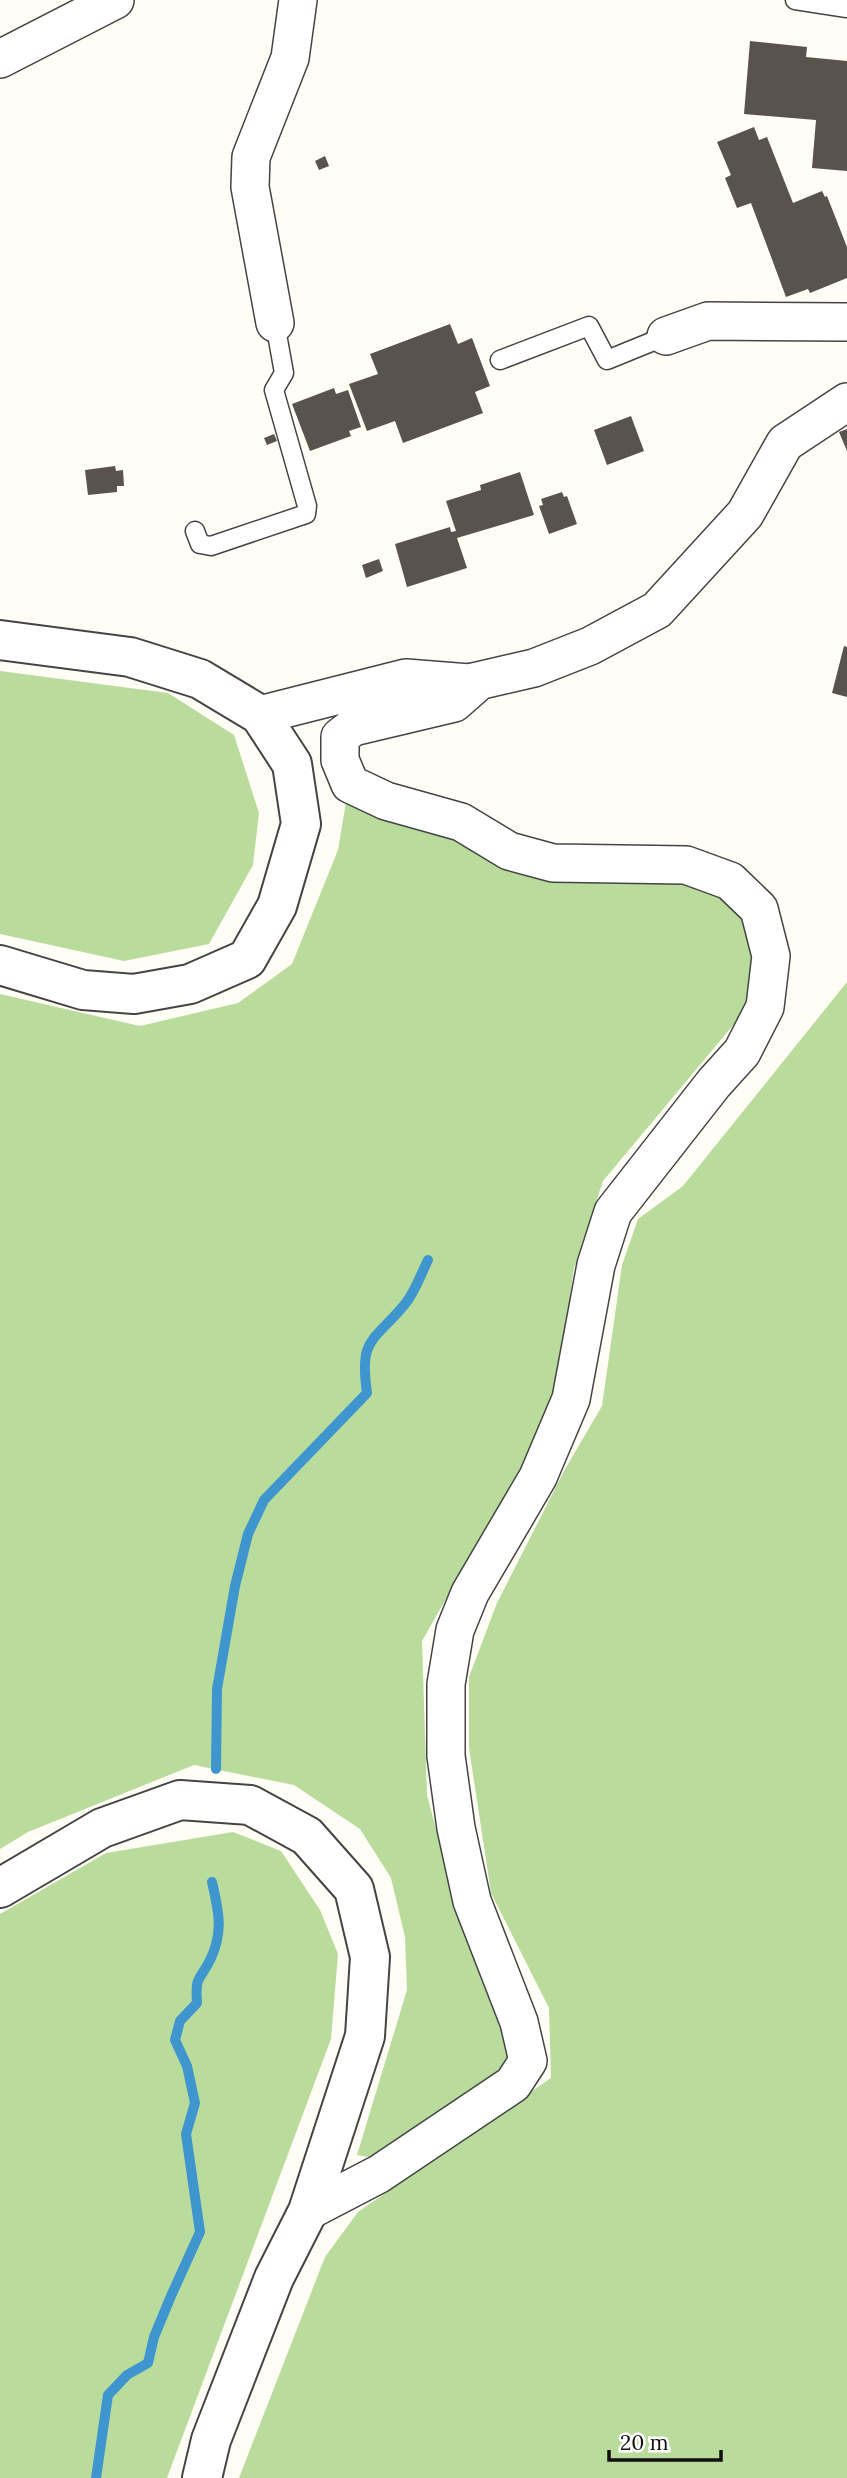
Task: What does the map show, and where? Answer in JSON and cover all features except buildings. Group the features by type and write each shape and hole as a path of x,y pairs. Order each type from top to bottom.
{"street":[{"path":"0,59 115,0"},
{"path":"275,323 250,187 251,157 290,58 298,0"},
{"path":"666,336 708,321 847,322"},
{"path":"260,715 405,678 469,683 534,668 590,646 657,611 745,514 785,443 847,402"},
{"path":"0,640 130,657 200,679 260,715 292,764 301,824 277,906 247,959 190,984 134,994 83,990 0,965"},
{"path":"307,2211 379,2174 513,2084 528,2061 519,2022 472,1901 456,1828 446,1756 446,1684 455,1630 470,1593 538,1477 571,1399 596,1265 612,1212 714,1083 742,1052 765,1007 771,956 759,909 730,881 686,865 553,863 509,851 461,822 386,802 350,784 340,760 340,737 353,727 454,702 479,681"},
{"path":"0,1888 102,1828 180,1800 250,1805 307,1836 354,1889 370,1957 365,2036 307,2211 274,2278 211,2440 202,2478"}],"lane":[{"path":"795,0 847,8"},
{"path":"195,531 200,544 211,546 306,514 307,506 274,390 284,373 275,323"},
{"path":"500,360 589,326 607,360 666,336"}],"green space":[{"path":"0,671 168,693 234,735 259,813 253,865 209,944 124,961 0,934"},
{"path":"346,802 668,875 718,891 744,919 760,964 745,1011 603,1181 574,1268 557,1386 528,1455 422,1641 427,1795 453,1893 493,1989 509,2057 484,2086 374,2158 357,2155 407,1990 405,1937 391,1878 360,1829 294,1785 194,1765 28,1832 0,1849 0,994 140,1026 238,1003 292,964 338,850"},
{"path":"847,982 847,2478 239,2478 325,2257 358,2212 551,2078 549,2008 491,1893 469,1748 469,1677 497,1603 564,1471 602,1406 622,1265 638,1219 683,1186"},
{"path":"233,1832 281,1851 320,1910 338,1954 331,2039 167,2478 0,2478 0,1914 106,1853"}],"waterway":[{"path":"216,1769 217,1689 235,1586 248,1534 264,1500 367,1393 365,1361 371,1342 409,1299 428,1260"},
{"path":"96,2478 108,2395 127,2375 148,2363 154,2337 200,2232 186,2134 195,2103 187,2066 175,2040 180,2021 197,2003 198,1982 215,1948 219,1929 212,1882"}]}
